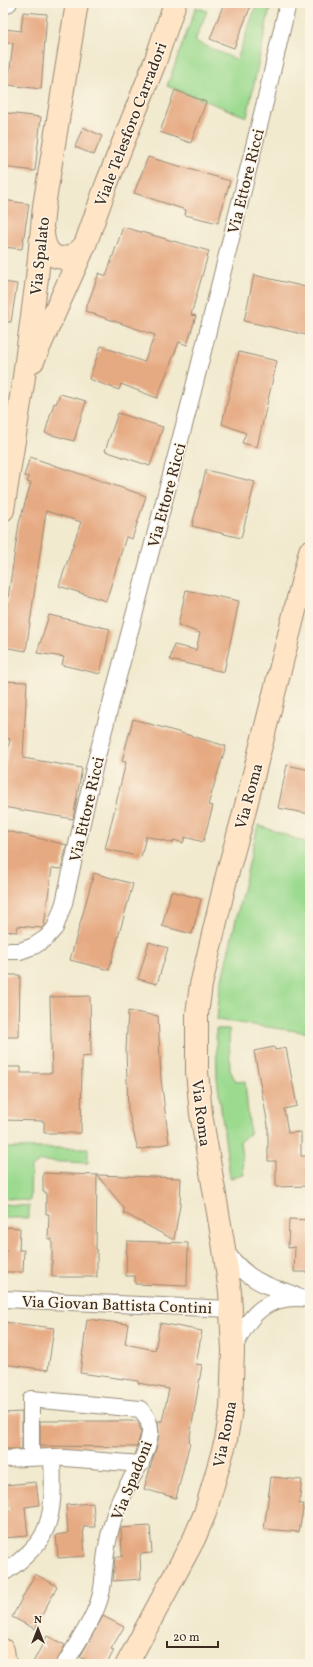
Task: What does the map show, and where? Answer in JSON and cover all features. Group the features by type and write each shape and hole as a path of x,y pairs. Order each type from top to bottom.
{"main road":[{"name":"Via Spalato","path":"3,507 23,384 42,227 77,3"},
{"name":"Viale Telesforo Carradori","path":"23,384 85,245 106,183 155,62 175,3"},
{"path":"42,227 43,242 45,247 55,257 72,257 85,245"},
{"path":"35,291 42,282 52,280 64,288 63,293"},
{"name":"Via Roma","path":"127,1664 194,1538 205,1513 226,1440 231,1409 234,1351 231,1309 224,1249 201,1114 197,1072 196,1037 201,985 227,875 245,810 310,551"},
{"path":"3,1650 5,1664"}],"street":[{"path":"3,7 9,3"},
{"name":"Via Ettore Ricci","path":"3,951 20,951 34,946 46,938 55,928 64,903 79,843 95,764 192,395 266,98 288,3"},
{"path":"224,1249 236,1265 247,1274 268,1286 305,1298"},
{"path":"234,1351 242,1330 259,1309 280,1300 305,1298"},
{"name":"Via Giovan Battista Contini","path":"3,1299 231,1309"},
{"name":"Via Spadoni","path":"30,1457 30,1399 140,1409 146,1414 149,1420 150,1431 141,1464 119,1502 108,1541 101,1594 92,1616 65,1664"},
{"path":"3,1573 26,1555 42,1536 49,1518 54,1484 52,1457"},
{"path":"3,1459 52,1457 141,1464"}],"green space":[{"path":"257,3 271,3 247,117 167,86 196,7 207,11 195,41 237,60"},
{"path":"258,825 310,844 310,1033 217,1020 220,988"},
{"path":"216,1029 229,1029 230,1070 236,1082 245,1081 250,1134 240,1141 244,1175 230,1178 217,1078"},
{"path":"3,1148 88,1148 88,1163 41,1161 31,1167 30,1201 3,1198"},
{"path":"3,1204 29,1206 29,1218 3,1218"}],"building":[{"path":"224,3 252,3 234,48 210,39"},
{"path":"23,12 47,14 41,89 8,85 13,43 4,43 5,29 21,31"},
{"path":"175,90 206,102 191,143 160,132"},
{"path":"7,113 41,117 35,171 3,167 3,145"},
{"path":"83,127 102,136 94,155 75,147"},
{"path":"148,157 230,181 218,223 185,215 186,210 134,193"},
{"path":"3,200 29,204 22,249 3,247"},
{"path":"123,227 209,251 191,315 196,316 187,345 179,342 157,398 121,384 119,390 89,379 101,346 144,362 155,335 85,311 99,273 106,276"},
{"path":"254,275 310,288 310,321 307,335 244,321"},
{"path":"3,282 17,284 11,322 3,322"},
{"path":"239,352 277,361 257,447 242,443 246,433 222,424"},
{"path":"60,394 86,401 74,441 45,433 54,403 56,404"},
{"path":"118,413 163,427 150,466 105,451"},
{"path":"30,457 146,496 132,539 126,537 106,601 59,586 81,522 46,511 26,651 3,647 3,618 5,605 7,605 19,523 31,483 27,482 29,477 24,476"},
{"path":"206,470 255,482 241,538 192,526"},
{"path":"186,590 239,601 224,672 170,660 174,645 196,650 200,633 178,625"},
{"path":"49,615 110,629 100,674 62,665 64,657 37,653"},
{"path":"3,681 27,682 23,758 82,768 73,819 3,807 3,778 10,739 3,738"},
{"path":"133,719 226,746 208,805 213,806 203,842 185,837 183,843 174,840 173,843 146,836 141,857 105,849 126,762 122,761"},
{"path":"287,765 310,770 310,814 278,808"},
{"path":"3,830 67,845 61,869 52,868 44,926 42,928 18,926 17,932 3,931"},
{"path":"94,873 133,884 109,970 70,960"},
{"path":"171,891 201,899 192,934 162,926"},
{"path":"149,942 168,948 157,984 138,979"},
{"path":"3,975 20,975 19,1037 3,1037"},
{"path":"90,996 91,1056 82,1057 81,1133 44,1133 44,1121 3,1120 3,1067 21,1067 21,1073 52,1073 50,997"},
{"path":"128,1011 158,1016 161,1079 169,1143 138,1150 128,1110 126,1050"},
{"path":"274,1047 275,1050 286,1048 297,1106 284,1109 288,1133 301,1132 301,1156 308,1156 308,1186 276,1187 276,1161 268,1161 268,1125 254,1051"},
{"path":"43,1173 181,1178 180,1205 174,1240 124,1213 124,1208 97,1175 97,1277 52,1277 52,1239 48,1239 49,1214 46,1214 46,1192 43,1192"},
{"path":"289,1219 310,1220 310,1272 294,1272 295,1247 288,1248"},
{"path":"3,1227 20,1228 19,1250 24,1250 23,1272 5,1272 6,1250 3,1250"},
{"path":"127,1241 188,1243 187,1286 135,1284 135,1276 126,1276"},
{"path":"87,1319 128,1324 125,1344 155,1350 160,1323 202,1331 196,1364 202,1365 190,1442 176,1498 144,1489 157,1445 159,1433 158,1421 162,1421 169,1389 138,1383 138,1381 80,1373"},
{"path":"3,1322 54,1328 48,1370 3,1364"},
{"path":"22,1412 22,1449 3,1449 3,1413"},
{"path":"40,1421 138,1421 141,1432 137,1447 40,1446"},
{"path":"271,1477 302,1480 299,1504 304,1504 299,1532 264,1529"},
{"path":"36,1482 39,1505 25,1507 28,1536 3,1538 3,1512 9,1512 6,1485"},
{"path":"93,1503 95,1527 83,1527 85,1556 58,1558 56,1535 68,1533 66,1505"},
{"path":"150,1526 152,1553 140,1554 141,1579 113,1581 115,1557 122,1557 121,1528"},
{"path":"35,1574 57,1586 35,1629 12,1617"},
{"path":"103,1616 124,1627 111,1649 114,1650 107,1664 93,1664 80,1657"},
{"path":"47,1636 65,1645 56,1664 32,1664"}]}
